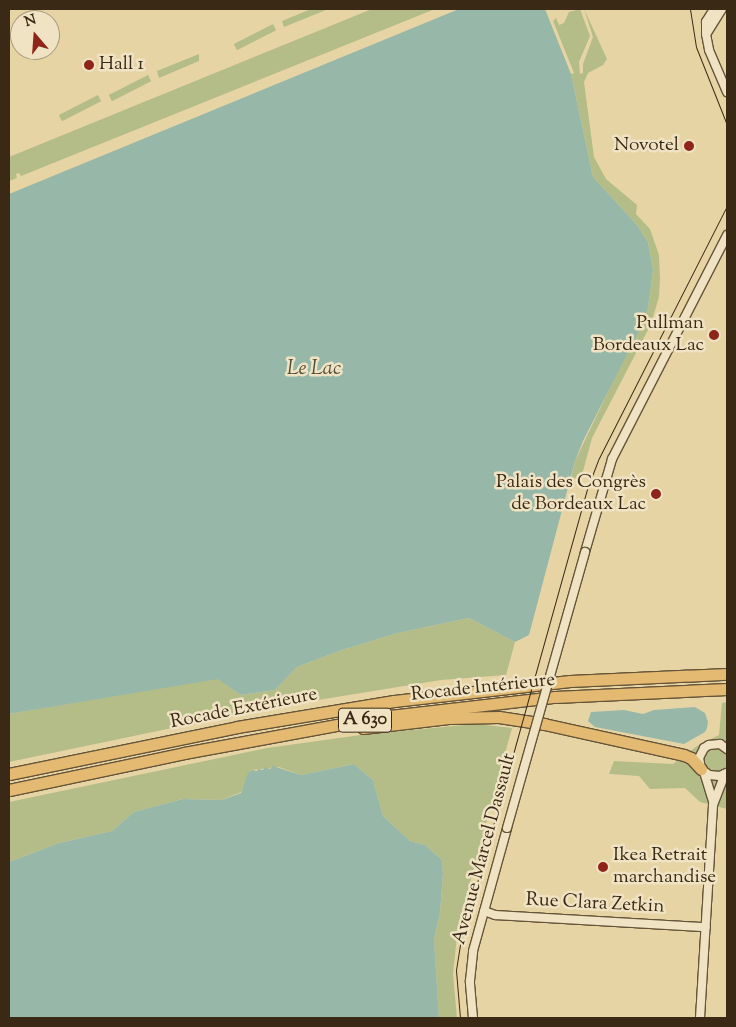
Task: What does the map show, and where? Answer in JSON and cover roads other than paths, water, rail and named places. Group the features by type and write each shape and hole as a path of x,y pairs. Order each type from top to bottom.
{"highway":[{"name":"Rocade Extérieure","path":"9,774 237,727 394,700 570,681 727,674"},
{"name":"Rocade Intérieure","path":"9,790 274,736 426,711 555,697 727,690"},
{"path":"274,736 448,718 499,717 544,724 684,755 691,758 703,771"}],"street":[{"path":"714,9 706,22 706,34 709,50 727,92"},
{"path":"706,34 722,9"},
{"name":"Avenue Marcel Dassault","path":"473,1018 470,968 484,911 612,458 727,235"},
{"path":"713,805 699,758 704,748 715,744 727,749"},
{"path":"703,771 714,777 726,773"},
{"path":"700,1018 713,805 726,773"},
{"name":"Rue Clara Zetkin","path":"484,911 495,915 706,927"}],"water":[{"name":"Le Lac","path":"459,9 545,9 571,74 593,177 637,225 648,242 653,270 648,308 640,329 583,441 575,461 529,635 515,642 469,618 398,633 342,650 297,667 275,690 241,695 218,679 9,714 9,194"},
{"path":"695,707 705,713 708,722 707,728 705,732 684,744 595,727 588,721 591,712 624,710 643,714 654,710"},
{"path":"354,764 373,780 383,816 410,841 425,845 442,860 443,874 440,913 434,939 439,1018 9,1018 9,862 59,843 112,831 134,812 183,799 222,800 241,793 248,773 252,770 263,770 265,767 270,769 273,766 301,775"}],"tram line":[{"path":"690,9 696,47 727,125"},
{"path":"460,1018 456,970 460,944 587,489 599,458 727,206"}],"place":[{"name":"Hall 1","path":"89,65"},
{"name":"Novotel","path":"689,146"},
{"name":"Pullman Bordeaux Lac","path":"714,335"},
{"name":"Palais des Congrès de Bordeaux Lac","path":"656,494"},
{"name":"Ikea Retrait marchandise","path":"603,867"}]}
